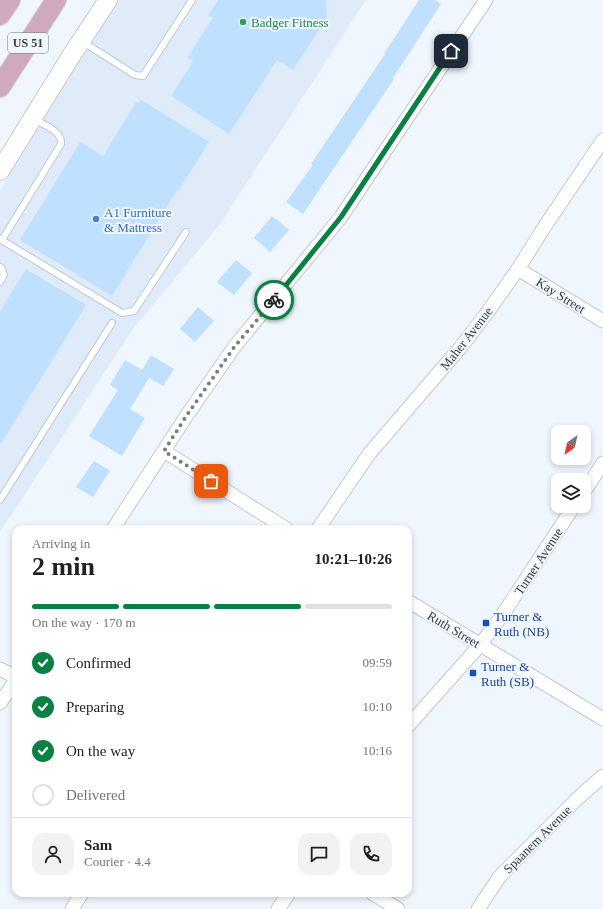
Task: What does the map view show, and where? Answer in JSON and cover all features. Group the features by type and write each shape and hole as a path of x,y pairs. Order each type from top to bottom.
{"main road":[{"name":"US 51","path":"0,16 10,0"},
{"name":"US 51","path":"0,86 56,0"}],"street":[{"path":"0,171 32,118 108,0"},
{"path":"116,525 187,415 235,346 341,217 486,0"},
{"name":"Maher Avenue","path":"321,525 369,454 460,348 518,268 603,140"},
{"name":"Kay Street","path":"518,268 603,321"},
{"path":"164,451 281,525"},
{"path":"591,481 603,463"},
{"name":"Turner Avenue","path":"412,722 480,645 521,588 569,513"},
{"name":"Ruth Street","path":"412,603 603,719"},
{"path":"0,669 12,676"},
{"path":"0,703 12,685"},
{"name":"Spaanem Avenue","path":"478,909 500,876 578,798 603,776"},
{"path":"72,909 80,897"},
{"path":"278,909 286,897"},
{"path":"378,897 398,909"}],"lane":[{"path":"81,41 135,75 143,76 192,0"},
{"path":"32,118 58,134 62,139 61,144 1,239 122,313 134,311 186,232"},
{"path":"0,267 4,276 0,282"},
{"path":"0,500 112,324"}],"shaded area":[{"path":"119,0 366,0 220,224 133,329 0,532 0,190 83,54"}],"building":[{"path":"218,0 326,0 327,18 293,70 277,60 229,134 171,96 193,61 187,58 213,18 208,15"},
{"path":"419,0 435,0 441,4 393,78 394,79 303,214 286,202 313,165 311,164 385,54"},
{"name":"A1 Furniture & Mattress","path":"141,100 209,142 112,296 20,240 80,142 103,156 136,102 139,103"},
{"path":"272,216 289,230 270,252 254,238"},
{"path":"236,260 252,273 234,295 217,282"},
{"path":"26,269 86,305 0,445 0,311"},
{"path":"198,307 214,321 195,342 180,329"},
{"path":"151,355 174,369 163,386 149,378 130,409 145,418 122,456 89,436 118,390 110,385 125,360 142,370"},
{"path":"94,461 110,471 93,497 76,487"}],"way so far":[{"path":"211,481 164,451 235,346 274,300"}],"place":[{"name":"Badger Fitness","path":"243,22"},
{"name":"A1 Furniture & Mattress","path":"96,219"},
{"name":"Turner & Ruth (NB)","path":"486,623"},
{"name":"Turner & Ruth (SB)","path":"473,673"}],"route":[{"path":"274,300 341,217 451,51"}]}
